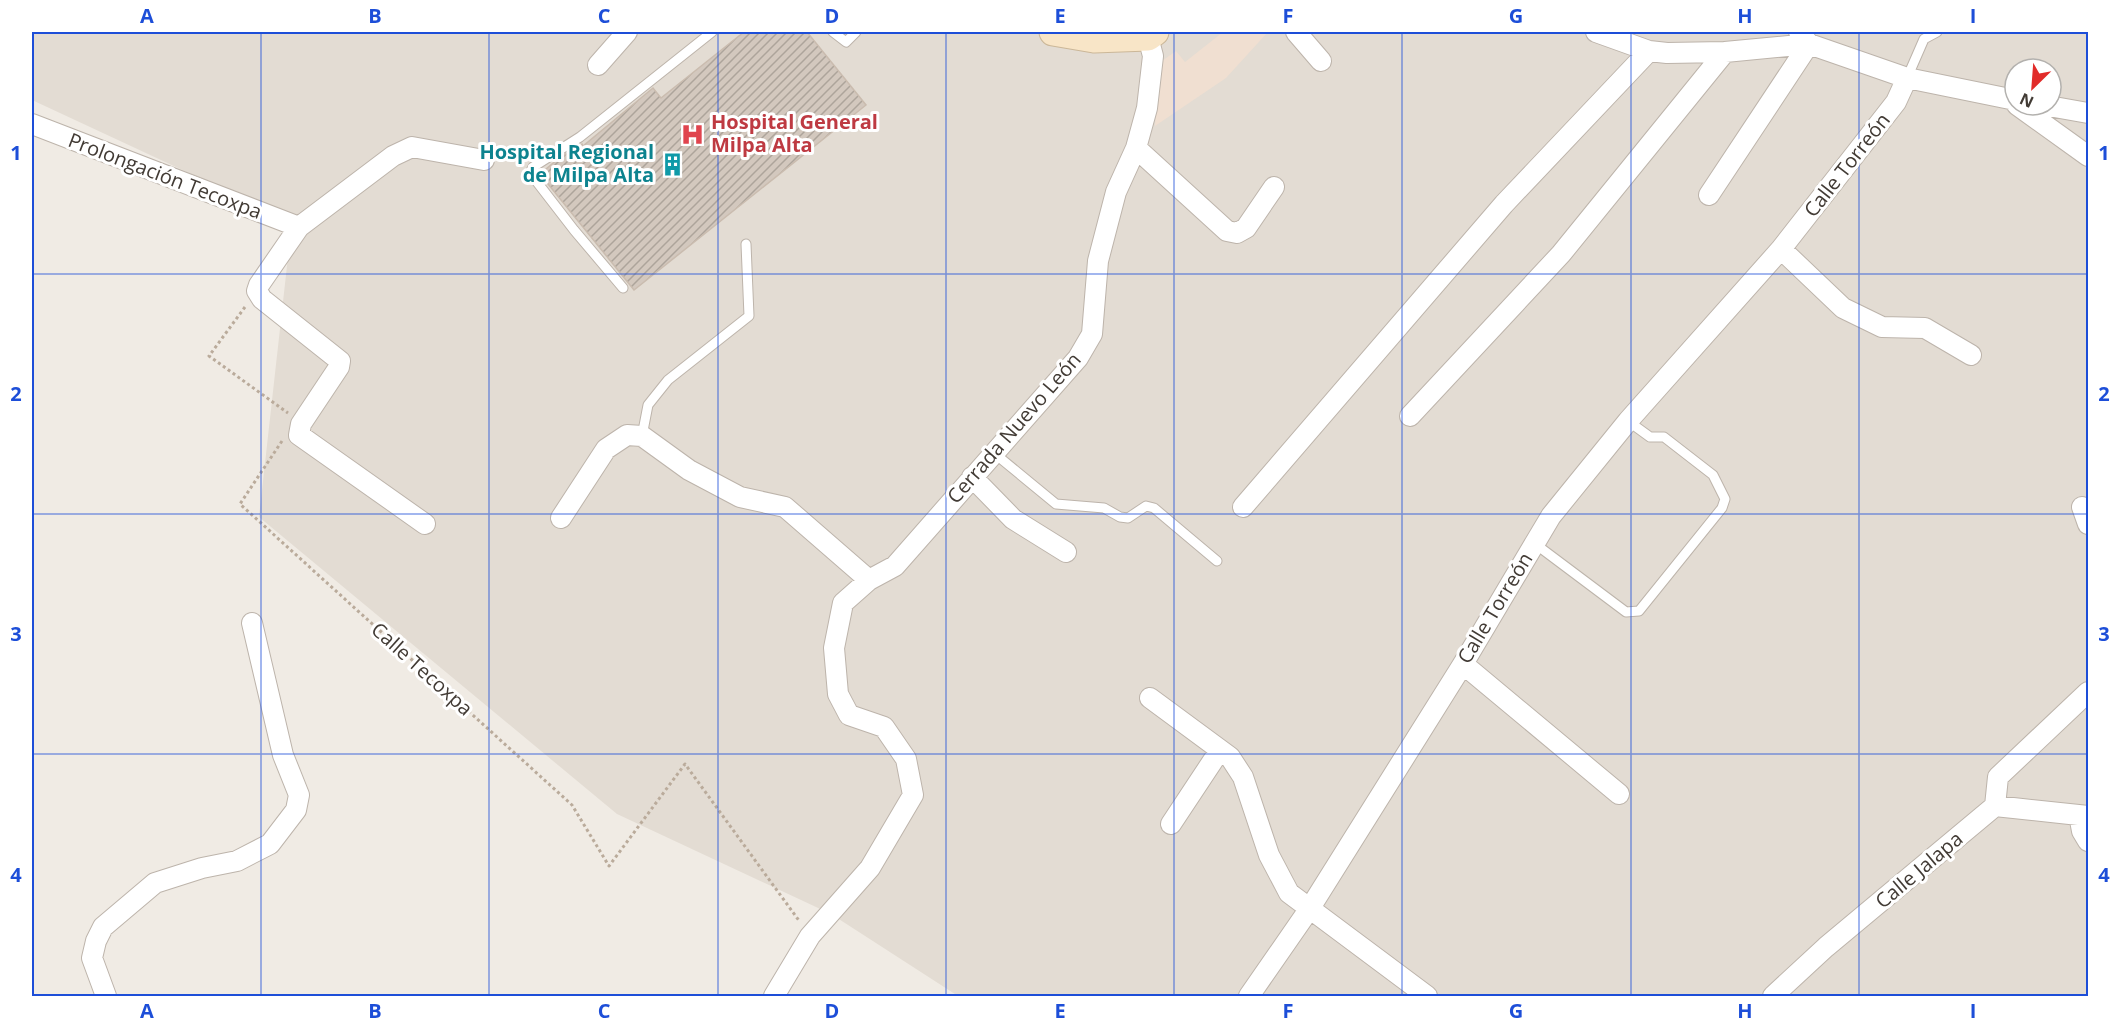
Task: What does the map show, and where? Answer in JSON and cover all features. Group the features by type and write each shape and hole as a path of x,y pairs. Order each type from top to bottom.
{"main road":[{"path":"1053,32 1094,39 1151,34"}],"street":[{"path":"598,65 627,32"},
{"path":"1296,32 1322,62"},
{"path":"1596,32 1650,51 1667,53 1725,52 1804,38 1907,78 2003,100"},
{"name":"Cerrada Nuevo León","path":"774,996 810,936 870,868 913,795 906,759 884,727 849,715 838,694 834,648 843,603 869,580 895,566 1078,358 1092,334 1098,261 1116,192 1136,148 1147,108 1153,56 1151,34"},
{"path":"1709,195 1804,38"},
{"path":"1243,507 1504,204 1650,51"},
{"path":"1410,416 1560,254 1725,52"},
{"name":"Calle Torreón","path":"1249,996 1310,908 1463,664 1551,516 1628,422 1781,249 1896,102 1907,78"},
{"path":"2063,109 2088,113"},
{"path":"2035,117 2088,156"},
{"name":"Prolongación Tecoxpa","path":"32,124 299,227"},
{"path":"425,524 299,435 301,424 339,367 340,361 262,298 257,291 299,227 393,156 412,147 484,160"},
{"path":"1136,148 1227,231 1237,233 1246,228 1274,187"},
{"path":"1781,249 1843,308 1882,327 1925,328 1971,355"},
{"path":"561,518 606,449 627,435 642,436 688,470 740,496 785,507 869,580"},
{"path":"972,477 1013,519 1066,552"},
{"path":"106,996 92,958 96,941 103,927 155,883 202,868 237,861 270,844 297,810 299,795 283,755 252,623"},
{"path":"1463,664 1619,794"},
{"path":"2088,692 1998,777 1995,806 2084,816 2082,831 2088,841"},
{"path":"1150,698 1230,757 1243,777 1269,855 1289,893 1427,996"},
{"path":"1172,824 1220,750"},
{"name":"Calle Jalapa","path":"1773,996 1826,947 1995,806"}],"lane":[{"path":"622,288 573,230 530,173 532,167 580,137 712,32"},
{"path":"833,32 846,42 856,32"},
{"path":"1907,78 1924,39 1937,32"},
{"path":"642,436 648,405 668,380 749,316 746,244"},
{"path":"1534,543 1626,612 1639,611 1722,508 1725,499 1713,476 1664,437 1650,437 1628,422"},
{"path":"993,453 1056,504 1104,508 1120,517 1128,518 1146,506 1154,508 1217,561"}],"path":[{"path":"257,291 209,356 288,413"},
{"name":"Calle Tecoxpa","path":"284,438 240,504 572,805 609,866 686,764 810,936"}],"shaded area":[{"path":"32,32 2088,32 2088,996 958,996 831,914 617,814 259,517 292,221 32,100"},
{"path":"1223,32 1268,32 1226,78 1155,126 1159,63 1176,51 1185,62"}],"building":[{"name":"Hospital Regional de Milpa Alta","path":"744,32 807,32 866,105 634,290 540,174 559,158 582,144 583,146 653,88 661,98"}],"place":[{"name":"Hospital General Milpa Alta","path":"693,134"},
{"name":"Hospital Regional de Milpa Alta","path":"672,164"}]}
